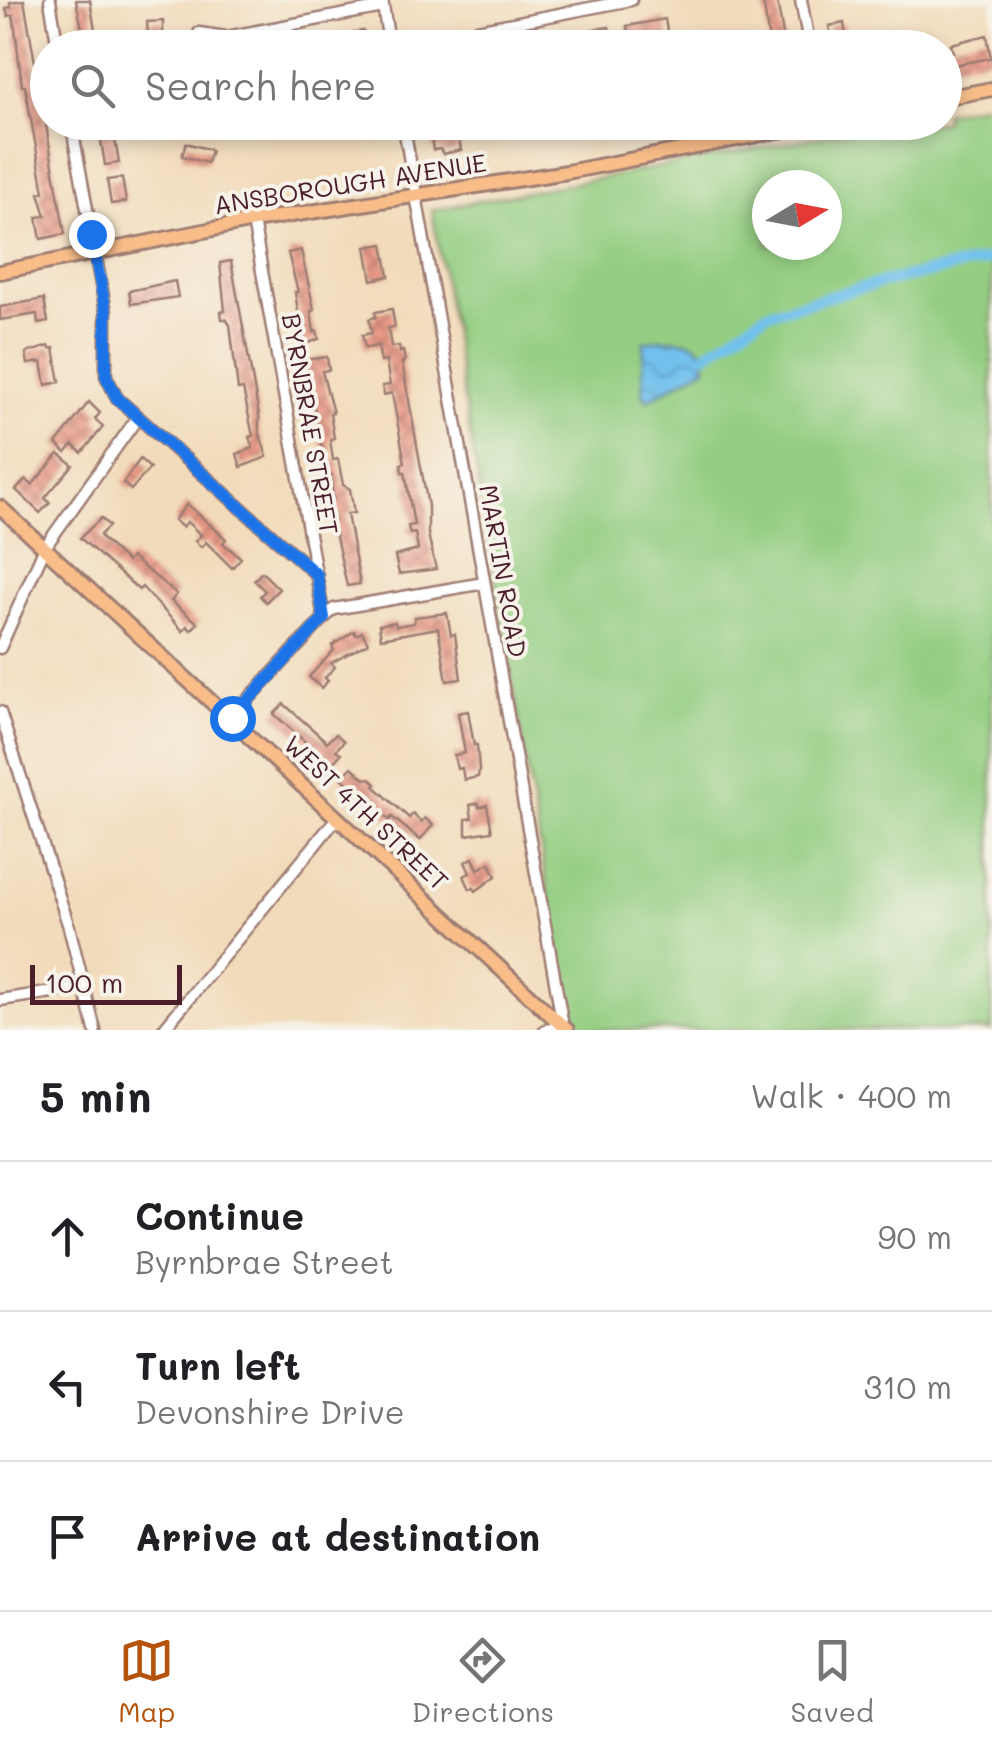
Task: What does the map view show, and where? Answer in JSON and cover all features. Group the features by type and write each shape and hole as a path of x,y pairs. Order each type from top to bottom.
{"main road":[{"path":"962,95 992,89"},
{"name":"ANSBOROUGH AVENUE","path":"0,272 253,221 567,172 735,140"},
{"name":"WEST 4TH STREET","path":"3,516 45,547 565,1028"}],"street":[{"path":"50,0 55,30"},
{"path":"477,30 630,0"},
{"path":"801,0 807,30"},
{"path":"259,30 382,4 387,30"},
{"path":"74,140 106,312 106,376 117,398 317,575"},
{"name":"MARTIN ROAD","path":"406,140 565,1028"},
{"name":"BYRNBRAE STREET","path":"253,221 324,618"},
{"path":"0,648 45,547 138,417"},
{"path":"232,718 334,608 484,583"},
{"path":"0,712 95,1030"},
{"path":"163,1030 336,818"},
{"path":"0,1000 85,987"},
{"path":"545,1030 565,1028"}],"green space":[{"path":"992,103 992,1030 585,1030 569,1015 432,210 802,140 962,140 962,109"}],"water":[{"path":"644,342 692,342 702,351 706,367 647,400 643,394"}],"building":[{"path":"24,0 30,34 30,114 22,86 13,15 8,16 6,8 11,7 10,2"},
{"path":"76,0 90,0 95,30 82,30"},
{"path":"763,0 777,0 782,30 767,30"},
{"path":"665,19 667,30 628,30 627,26"},
{"path":"163,21 163,30 148,30 147,22"},
{"path":"844,23 845,30 830,30 829,26"},
{"path":"987,35 991,58 962,63 962,41"},
{"path":"35,140 49,140 65,234 41,239 37,217 46,216 39,193 44,192"},
{"path":"101,140 115,140 119,163 105,165"},
{"path":"431,140 459,140 461,150 443,154 440,149 433,150"},
{"path":"186,143 211,150 207,163 182,156"},
{"path":"122,178 126,202 111,204 107,180"},
{"path":"383,244 389,276 372,280 366,247"},
{"path":"301,250 314,310 314,332 317,331 319,339 303,345 298,292 288,253"},
{"path":"231,261 259,431 267,457 241,467 237,454 253,448 249,437 253,436 243,389 238,390 230,325 222,319 221,312 225,311 220,263"},
{"path":"175,281 178,297 131,304 129,291"},
{"path":"44,299 48,322 38,324 37,314 0,320 0,307"},
{"path":"392,309 395,327 388,328 391,347 399,346 403,351 436,569 399,574 395,556 418,550 415,533 410,534 408,526 414,525 402,472 401,464 405,463 392,393 384,395 382,386 390,385 386,361 381,362 378,346 365,348 362,335 372,333 369,319 376,317 375,312"},
{"path":"54,348 60,382 46,385 42,362 28,364 26,353"},
{"path":"327,357 329,370 322,371 333,413 333,460 338,459 343,485 350,489 354,513 347,514 360,584 347,586 328,501 333,500 331,474 327,475 305,360"},
{"path":"89,402 100,413 95,419 103,427 82,453 73,445 66,453 56,444"},
{"path":"59,454 73,465 45,498 50,503 40,513 16,490 26,479 32,485"},
{"path":"140,459 150,468 131,490 123,483"},
{"path":"187,504 241,558 232,568 206,542 201,547 195,541 201,535 187,522 182,527 174,520"},
{"path":"101,518 109,526 100,535 102,539 127,562 131,557 177,594 171,601 198,623 191,630 187,626 183,631 142,587 139,590 80,538"},
{"path":"262,572 279,589 266,602 260,596 265,591 254,580"},
{"path":"447,613 451,635 455,634 461,679 447,681 438,628 381,638 379,625 414,623 414,617"},
{"path":"354,631 356,635 362,632 368,643 331,663 335,667 321,688 309,677 334,650 332,646"},
{"path":"284,704 327,742 336,734 344,741 336,750 341,754 331,765 274,714"},
{"path":"468,711 479,770 478,777 464,780 454,755 465,753 458,713"},
{"path":"352,767 365,779 370,778 409,818 413,814 421,822 425,818 433,825 420,840 392,817 389,820 342,778"},
{"path":"479,803 479,807 487,805 492,831 466,835 466,819 472,818 470,805"},
{"path":"473,858 478,869 490,863 496,876 476,891 470,889 464,876 470,873 465,862"}],"waterway":[{"path":"706,354 767,313 992,259"}],"route":[{"path":"91,234 106,312 106,376 110,389 317,575 324,618 232,718"}]}
